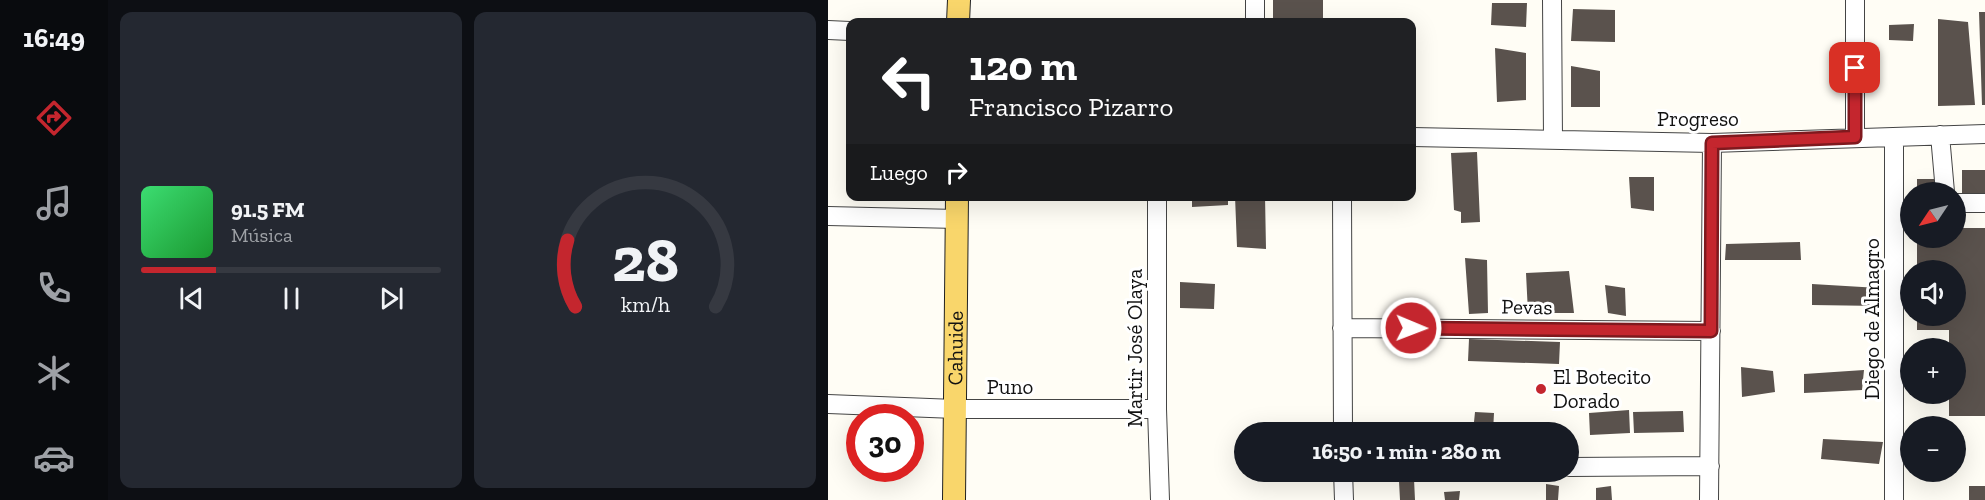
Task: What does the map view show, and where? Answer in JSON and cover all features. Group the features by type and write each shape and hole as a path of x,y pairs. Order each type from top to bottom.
{"main road":[{"path":"958,0 958,18"},
{"name":"Cahuide","path":"954,500 957,208"}],"street":[{"path":"1255,0 1255,18"},
{"path":"1552,0 1553,138"},
{"path":"1855,0 1855,137"},
{"path":"828,30 846,31"},
{"name":"Progreso","path":"1416,137 1712,143 1985,134"},
{"path":"1940,135 1944,182"},
{"name":"Diego de Almagro","path":"1894,137 1894,500"},
{"path":"1709,500 1712,143"},
{"name":"Martir José Olaya","path":"1157,201 1156,409 1160,500"},
{"path":"1342,201 1343,422"},
{"path":"1966,203 1985,203"},
{"path":"828,216 957,208"},
{"name":"Pevas","path":"1342,328 1711,331"},
{"name":"Puno","path":"828,404 955,409 1156,409"},
{"path":"1579,467 1710,466"},
{"path":"1343,482 1344,500"}],"building":[{"path":"1273,0 1323,0 1323,18 1273,18"},
{"path":"1492,3 1527,3 1526,27 1491,25"},
{"path":"1573,9 1615,10 1615,42 1571,41"},
{"path":"1979,12 1985,12 1985,105 1982,105"},
{"path":"1938,19 1968,22 1975,105 1938,106"},
{"path":"1914,24 1913,41 1889,40 1889,25"},
{"path":"1495,48 1526,53 1526,100 1497,102"},
{"path":"1571,66 1600,71 1600,107 1571,107"},
{"path":"1477,152 1480,222 1461,223 1461,212 1454,210 1451,153"},
{"path":"1962,170 1985,170 1985,193 1966,193 1966,182 1962,182"},
{"path":"1629,177 1654,177 1654,211 1631,208"},
{"path":"1917,179 1936,179 1936,182 1917,182"},
{"path":"1192,201 1228,201 1228,205 1192,207"},
{"path":"1235,201 1265,201 1266,249 1237,247"},
{"path":"1966,228 1985,228 1985,416 1949,416 1949,404 1966,404 1966,338 1949,338 1949,330 1917,330 1917,326 1966,326 1966,260 1917,260 1917,248 1966,248"},
{"path":"1800,242 1801,260 1725,260 1726,244"},
{"path":"1465,258 1487,260 1488,313 1469,314"},
{"path":"1569,271 1574,313 1528,313 1526,273"},
{"path":"1180,282 1215,284 1214,309 1180,308"},
{"path":"1812,284 1879,288 1880,306 1812,305"},
{"path":"1605,285 1625,288 1626,316 1608,313"},
{"path":"1469,339 1560,342 1559,364 1468,361"},
{"path":"1741,367 1773,371 1775,392 1742,397"},
{"path":"1864,370 1862,390 1804,393 1804,374"},
{"path":"1629,410 1630,433 1590,435 1589,413"},
{"path":"1683,411 1684,432 1634,433 1633,412"},
{"path":"1475,412 1494,413 1494,422 1474,422"},
{"path":"1823,439 1883,442 1879,464 1821,459"},
{"path":"1399,482 1414,482 1415,500 1400,500"},
{"path":"1546,484 1559,486 1558,500 1546,500"},
{"path":"1611,486 1612,500 1596,500 1596,488"},
{"path":"1969,486 1985,486 1985,500 1969,500"},
{"path":"1460,491 1459,500 1445,500 1444,492"}],"place":[{"name":"El Botecito Dorado","path":"1541,389"}],"route":[{"path":"1411,328 1711,331 1712,143 1855,137 1855,68"}]}
